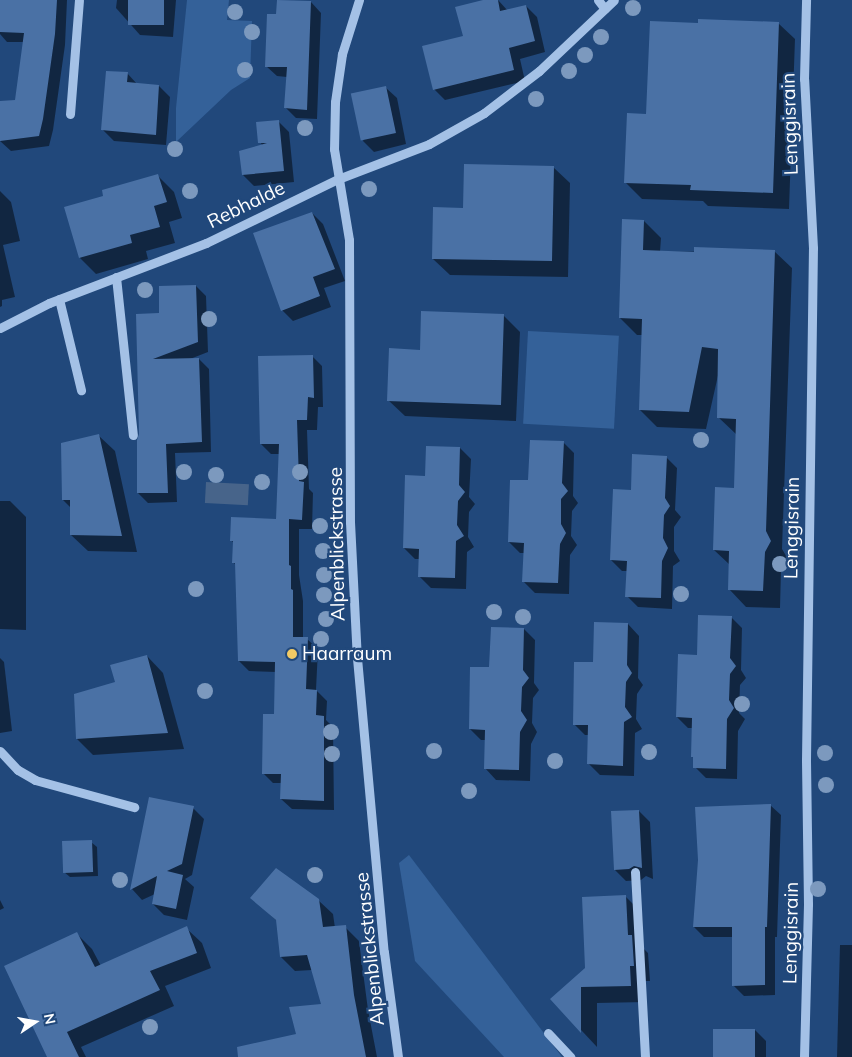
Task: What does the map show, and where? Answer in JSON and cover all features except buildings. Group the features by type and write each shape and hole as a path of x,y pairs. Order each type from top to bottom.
{"street":[{"path":"70,114 79,0"},
{"path":"338,179 334,149 335,102 342,54 359,0"},
{"path":"598,0 605,9"},
{"name":"Rebhalde","path":"0,328 59,299 206,243 338,179 429,144 484,113 539,71 614,0"},
{"name":"Lenggisrain","path":"804,1057 808,904 806,760 812,248 804,79 806,0"},
{"name":"Alpenblickstrasse","path":"338,179 349,240 350,522 357,658 384,952 398,1057"},
{"path":"116,277 132,434"},
{"path":"59,299 80,390"},
{"path":"1,751 18,770 36,780 134,807"},
{"path":"635,872 645,1057"},
{"path":"548,1033 570,1057"}],"shaded area":[{"path":"187,0 229,0 227,20 252,21 250,78 231,90 176,142 176,108"},
{"path":"528,331 619,336 614,429 523,424"},
{"path":"206,482 249,484 248,505 205,503"},
{"path":"409,855 562,1057 504,1057 415,961 399,863"}],"place":[{"name":"Haarraum","path":"292,654"}]}
